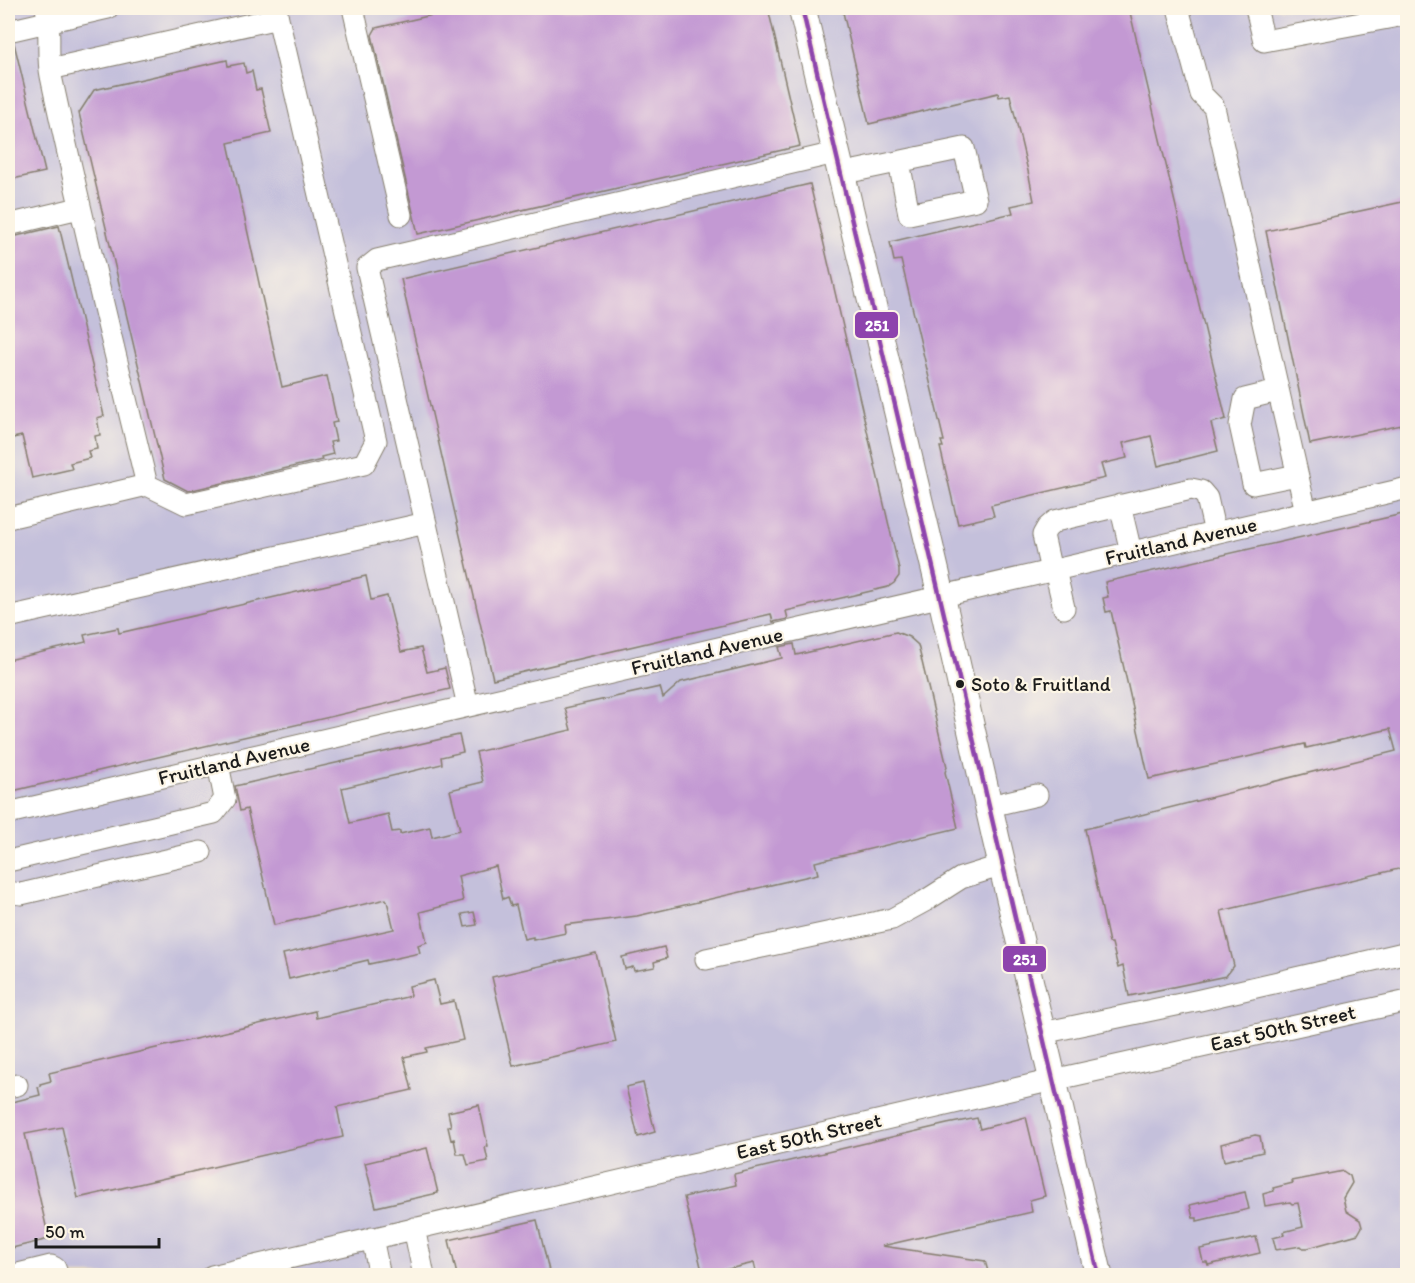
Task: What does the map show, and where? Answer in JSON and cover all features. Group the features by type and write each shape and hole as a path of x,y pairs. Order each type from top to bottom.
{"main road":[{"path":"802,8 837,164 942,596 1099,1275"}],"street":[{"path":"8,31 48,14 108,8"},
{"path":"353,8 401,215"},
{"path":"1178,8 1201,94 1214,107 1306,512"},
{"path":"1256,8 1264,42 1399,16 1397,8"},
{"path":"8,518 147,485 186,504 364,464 376,441 277,13 50,69"},
{"path":"48,14 50,69 79,208 147,485"},
{"path":"468,706 367,268 377,260 837,164 899,162"},
{"path":"8,225 79,208"},
{"path":"1278,391 1245,399 1240,425 1253,484 1297,475"},
{"path":"1064,608 1043,536 1047,528 1055,521 1191,489 1201,491 1207,498 1215,533"},
{"name":"Fruitland Avenue","path":"8,813 1407,489"},
{"path":"1120,505 1131,552"},
{"path":"8,617 426,523"},
{"path":"8,861 214,813 225,799 218,765"},
{"path":"990,806 1037,795"},
{"path":"8,892 21,894 201,852"},
{"path":"706,958 892,919 961,878 1003,865"},
{"path":"1042,1033 1200,1000 1407,952"},
{"name":"East 50th Street","path":"212,1275 1053,1080 1407,1001"},
{"path":"414,1228 424,1275"},
{"path":"372,1238 380,1275"},
{"path":"10,1275 51,1266 55,1268 58,1275"}],"shaded area":[{"path":"8,8 1407,8 1407,1275 8,1275"}],"building":[{"path":"463,8 768,8 800,146 418,234 372,35 376,28"},
{"path":"842,8 1129,8 1226,419 1211,423 1218,451 1158,466 1151,436 1123,443 1127,458 1101,464 1105,478 991,505 994,516 958,524 940,447 943,447 941,441 944,441 901,260 894,261 890,242 1013,213 1011,206 1034,201 1028,171 1010,95 999,97 998,93 869,124"},
{"path":"8,43 14,43 45,172 8,180"},
{"path":"227,60 228,66 244,63 246,73 252,71 256,90 261,89 271,133 228,143 282,387 327,376 337,422 332,423 336,441 330,442 333,454 321,457 322,460 188,491 165,479 79,113 94,90"},
{"path":"810,184 899,576 888,587 786,611 788,619 773,622 771,614 493,679 401,279"},
{"path":"1407,201 1407,424 1310,444 1266,231"},
{"path":"59,226 104,416 97,418 100,435 95,436 97,449 88,451 90,458 70,463 72,469 32,478 22,436 8,439 8,238"},
{"path":"1407,513 1407,867 1221,911 1234,966 1226,976 1129,996 1123,966 1118,968 1112,943 1109,943 1085,829 1396,751 1390,729 1306,748 1305,744 1149,779 1111,611 1106,612 1103,598 1108,597 1105,582"},
{"path":"366,576 371,600 387,596 401,652 421,648 427,672 445,668 450,689 8,792 8,660 86,642 84,635 118,628 119,633"},
{"path":"896,632 909,637 918,645 947,767 945,772 958,828 815,862 818,874 637,916 565,925 566,933 533,940 533,937 524,939 516,905 511,906 508,897 503,899 496,866 458,876 463,901 420,912 427,942 418,945 420,953 369,964 368,960 289,979 283,954 394,929 387,901 386,899 274,925 247,809 240,811 235,786 459,735 463,752 441,757 442,764 342,788 350,823 388,814 392,832 400,831 400,834 430,827 432,837 460,830 450,790 483,782 476,752 571,730 565,708 660,687 663,698 681,682 782,658 779,647 794,644 796,655"},
{"path":"474,912 477,925 465,927 462,914"},
{"path":"664,947 667,958 654,962 655,967 634,971 633,967 625,969 622,957"},
{"path":"596,953 616,1042 513,1066 492,977"},
{"path":"434,980 440,1004 454,1001 463,1040 426,1048 427,1052 404,1057 412,1090 337,1107 343,1137 78,1198 62,1127 25,1134 49,1239 8,1249 8,1103 40,1095 38,1087 41,1086 40,1084 51,1081 49,1073 315,1011 316,1018 411,996 409,986"},
{"path":"643,1083 655,1132 638,1137 626,1087"},
{"path":"479,1105 488,1146 485,1147 488,1161 468,1165 465,1154 457,1154 454,1139 451,1140 448,1112"},
{"path":"1026,1117 1045,1196 1030,1200 1032,1212 882,1246 985,1261 989,1275 757,1275 754,1263 703,1275 684,1197 736,1185 734,1174 947,1124 977,1118 980,1129"},
{"path":"1255,1135 1260,1136 1263,1152 1224,1161 1221,1144"},
{"path":"427,1148 438,1193 376,1207 365,1163"},
{"path":"1343,1171 1350,1176 1352,1183 1343,1198 1346,1211 1360,1220 1362,1227 1358,1234 1308,1248 1301,1246 1276,1250 1273,1238 1284,1235 1283,1232 1303,1227 1298,1203 1265,1206 1263,1194 1274,1191 1273,1188 1293,1183 1292,1181"},
{"path":"1245,1192 1249,1209 1197,1221 1197,1218 1193,1218 1190,1205"},
{"path":"537,1220 550,1275 457,1275 449,1240"},
{"path":"1256,1237 1260,1253 1208,1265 1207,1262 1203,1262 1200,1249"}],"transit line":[{"name":"251","path":"802,8 1099,1276"}],"place":[{"name":"Soto & Fruitland","path":"960,684"}]}
